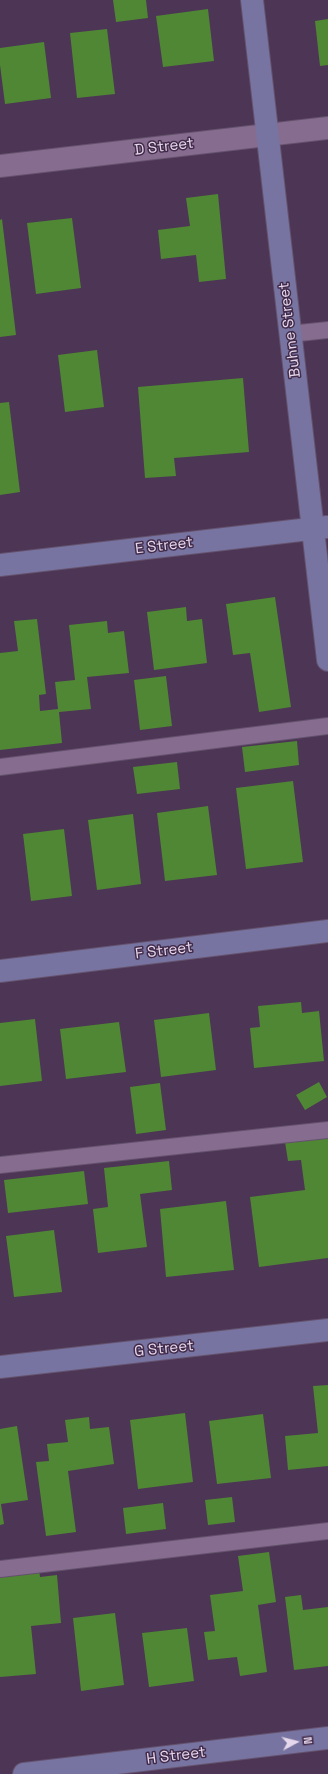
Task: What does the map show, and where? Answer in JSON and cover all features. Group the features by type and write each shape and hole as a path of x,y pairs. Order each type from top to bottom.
{"street":[{"name":"Buhne Street","path":"252,0 290,334 320,528 328,660"},
{"name":"D Street","path":"0,166 328,128"},
{"name":"E Street","path":"0,565 320,528"},
{"name":"F Street","path":"0,971 328,931"},
{"name":"G Street","path":"0,1367 328,1330"},
{"name":"H Street","path":"24,1774 328,1738"}],"lane":[{"path":"290,334 328,330"},
{"path":"0,767 328,726"},
{"path":"0,1165 328,1130"},
{"path":"0,1569 328,1532"}],"building":[{"path":"113,0 146,0 148,18 116,22"},
{"path":"208,9 214,61 163,67 156,16"},
{"path":"328,19 328,65 320,66 315,21"},
{"path":"107,29 115,94 77,98 70,33"},
{"path":"44,42 51,98 5,104 0,65 0,48"},
{"path":"218,194 226,279 199,282 196,255 161,259 158,230 190,226 186,198"},
{"path":"72,218 81,288 36,294 27,223"},
{"path":"2,219 16,335 0,337 0,220"},
{"path":"97,350 104,407 65,412 58,355"},
{"path":"243,378 249,452 174,458 176,476 145,478 138,387"},
{"path":"9,402 20,492 0,495 0,403"},
{"path":"275,597 291,707 259,712 250,653 233,655 226,604"},
{"path":"186,607 187,621 202,619 207,663 154,670 147,612"},
{"path":"37,619 46,694 39,695 40,711 58,709 55,682 75,680 69,625 107,621 108,633 124,631 129,673 87,677 91,709 59,712 62,743 0,750 0,653 18,651 14,621"},
{"path":"166,676 172,726 140,730 134,680"},
{"path":"297,741 299,765 245,772 242,747"},
{"path":"177,762 180,789 137,794 133,767"},
{"path":"293,781 303,862 246,869 236,788"},
{"path":"208,806 217,875 165,881 157,813"},
{"path":"133,814 141,884 97,890 88,820"},
{"path":"64,829 72,896 31,901 23,834"},
{"path":"301,1002 302,1013 319,1011 324,1061 254,1068 250,1028 260,1027 258,1006"},
{"path":"209,1013 216,1070 161,1077 154,1020"},
{"path":"35,1019 42,1081 0,1086 0,1023"},
{"path":"119,1022 126,1072 66,1079 60,1029"},
{"path":"319,1082 327,1097 305,1110 296,1095"},
{"path":"160,1083 166,1130 136,1134 130,1087"},
{"path":"328,1137 328,1258 259,1267 250,1197 305,1190 301,1160 288,1161 285,1142"},
{"path":"169,1161 172,1190 140,1194 147,1247 98,1253 93,1209 108,1207 104,1168"},
{"path":"84,1171 88,1204 8,1213 4,1180"},
{"path":"226,1201 234,1270 166,1277 160,1209"},
{"path":"54,1230 62,1292 14,1297 6,1236"},
{"path":"328,1385 328,1466 288,1470 285,1436 318,1433 313,1386"},
{"path":"185,1413 193,1482 138,1489 130,1420"},
{"path":"263,1414 271,1478 217,1484 209,1421"},
{"path":"89,1417 90,1429 109,1427 114,1464 68,1471 76,1532 46,1536 36,1462 49,1461 47,1444 68,1442 65,1420"},
{"path":"17,1426 28,1500 1,1504 4,1524 0,1525 0,1429"},
{"path":"232,1497 235,1522 208,1525 205,1500"},
{"path":"163,1503 166,1529 126,1534 123,1508"},
{"path":"269,1552 276,1602 258,1605 267,1672 240,1676 237,1657 208,1660 204,1632 215,1631 210,1595 243,1591 238,1556"},
{"path":"39,1569 40,1577 57,1575 61,1623 31,1626 36,1674 0,1677 0,1573"},
{"path":"301,1595 303,1610 328,1607 328,1666 294,1670 285,1597"},
{"path":"115,1613 124,1685 81,1691 73,1618"},
{"path":"187,1628 194,1681 149,1687 142,1633"}]}
